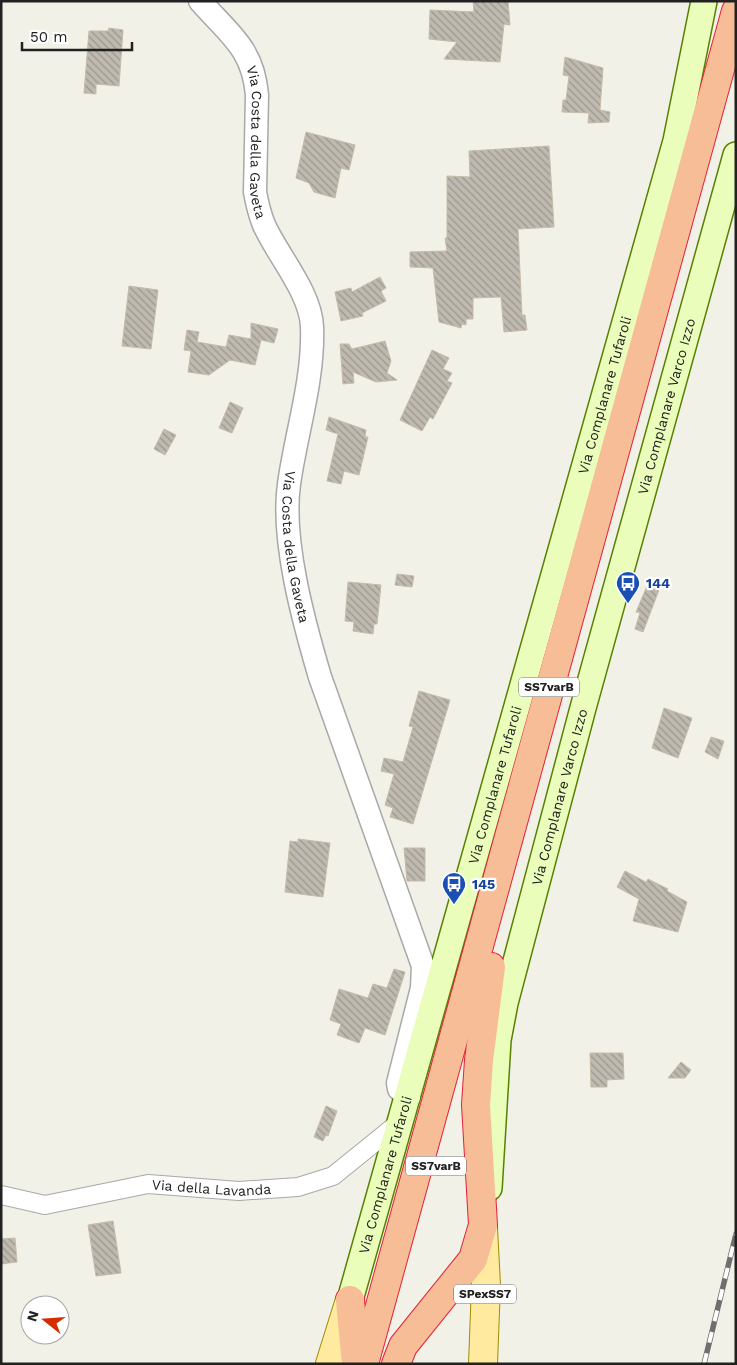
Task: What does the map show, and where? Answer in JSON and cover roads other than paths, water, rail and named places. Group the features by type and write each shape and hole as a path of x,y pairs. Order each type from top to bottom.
{"highway":[{"name":"SS7varB","path":"364,1364 736,11"},
{"name":"SS7varB","path":"381,1364 736,73"},
{"path":"396,1364 403,1346 473,1259 483,1225 476,1105 479,1060 491,968"},
{"path":"350,1300 356,1364"}],"main road":[{"name":"Via Complanare Tufaroli","path":"330,1364 409,1097 676,141 704,1"},
{"name":"Via Complanare Varco Izzo","path":"483,1364 486,1285 483,1225 492,1167 498,1040 505,1003 583,708 736,155"}],"street":[{"name":"Via Costa della Gaveta","path":"200,1 238,42 249,57 256,80 257,95 256,198 264,224 307,304 312,326 311,357 288,486 287,531 311,647 320,677 423,966 422,988 398,1083 399,1089 409,1097"},
{"name":"Via della Lavanda","path":"1,1195 45,1205 148,1184 239,1191 298,1187 333,1176 402,1120"}],"railway":[{"path":"704,1364 736,1234"}],"place":[{"name":"144","path":"628,604"},
{"name":"145","path":"454,905"}]}
